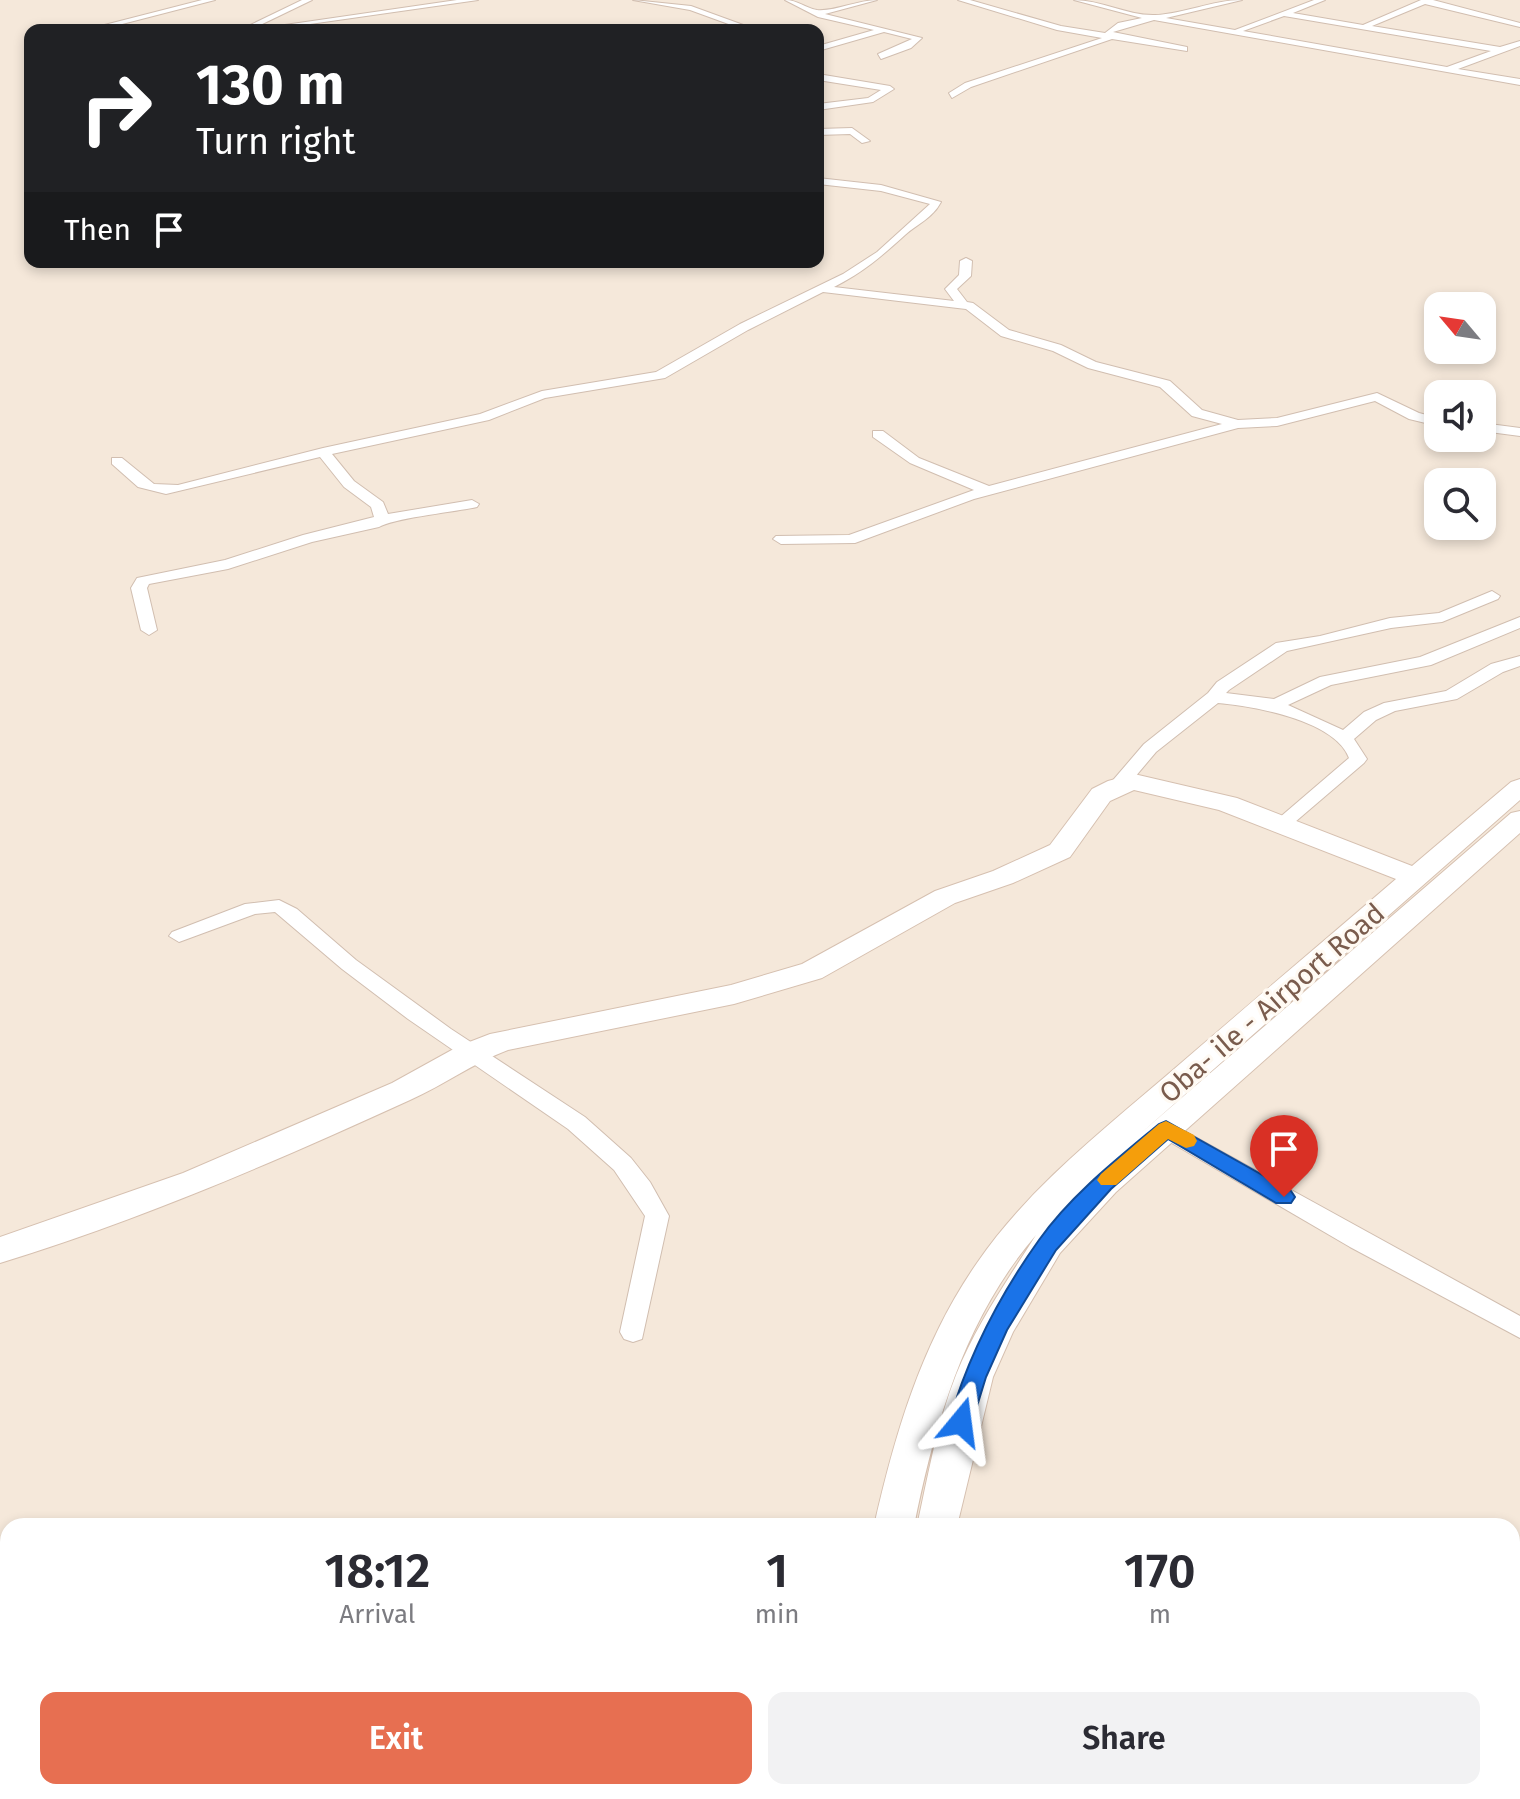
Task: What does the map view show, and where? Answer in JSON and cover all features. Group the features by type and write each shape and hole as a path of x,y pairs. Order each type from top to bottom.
{"main road":[{"path":"0,1250 195,1181 403,1091 470,1053 501,1041 734,994 812,971 945,897 1003,877 1060,851 1101,795 1117,786 1134,782 1157,785 1228,804 1417,878"},
{"name":"Oba- ile - Airport Road","path":"939,1518 974,1377 997,1327 1048,1244 1104,1183 1166,1129 1237,1049 1417,878 1520,787"},
{"name":"Oba- ile - Airport Road","path":"896,1518 910,1445 936,1370 959,1319 1013,1238 1079,1168 1237,1049 1520,819"}],"street":[{"path":"113,24 211,0"},
{"path":"257,24 308,0"},
{"path":"297,24 474,0"},
{"path":"637,0 682,6 732,24"},
{"path":"789,0 817,13 918,38 881,56"},
{"path":"817,13 873,0"},
{"path":"962,0 1053,27 1184,49"},
{"path":"1078,0 1153,18 1520,82"},
{"path":"1185,0 1209,6"},
{"path":"1113,36 1108,32 1115,28 1238,0"},
{"path":"1235,31 1321,0"},
{"path":"1366,26 1426,1 1520,25"},
{"path":"1284,14 1501,50"},
{"path":"263,21 274,24"},
{"path":"824,46 887,29"},
{"path":"952,95 968,85 1113,36"},
{"path":"1446,70 1520,43"},
{"path":"824,78 890,89 870,100 824,106"},
{"path":"824,132 852,131 865,141"},
{"path":"117,461 142,487 157,491 178,489 323,452 484,417 542,395 660,375 744,327 823,289 881,254 902,232 932,210 936,202 881,188 824,182"},
{"path":"962,304 951,289 965,276 966,261"},
{"path":"823,289 962,304 977,310 992,326 1005,333 1057,348 1092,365 1165,384 1197,413 1238,424"},
{"path":"781,539 850,540 989,491 1238,424 1277,422 1377,397 1424,418"},
{"path":"1496,429 1520,432"},
{"path":"878,434 896,451 989,491"},
{"path":"323,452 349,484 378,505 382,519"},
{"path":"149,630 139,588 143,581 228,564 308,538 374,524 382,519 472,504"},
{"path":"1117,786 1150,748 1214,697 1223,686 1282,647 1334,638 1390,623 1442,617 1492,596"},
{"path":"1272,705 1326,681 1425,661 1520,622"},
{"path":"1344,738 1370,716 1390,707 1451,695 1497,668 1520,661"},
{"path":"1214,697 1272,705 1353,744 1358,759 1281,824"},
{"path":"179,936 252,908 279,906 336,956 470,1053 568,1116 613,1152 631,1171 657,1216 633,1332"},
{"path":"1166,1129 1359,1241 1520,1328"}],"shaded area":[{"path":"0,0 1520,0 1520,1518 0,1518"}],"slow traffic":[{"path":"1108,1180 1166,1129 1186,1141"}],"route":[{"path":"961,1422 974,1377 997,1327 1048,1244 1104,1183 1166,1129 1284,1197"}]}
